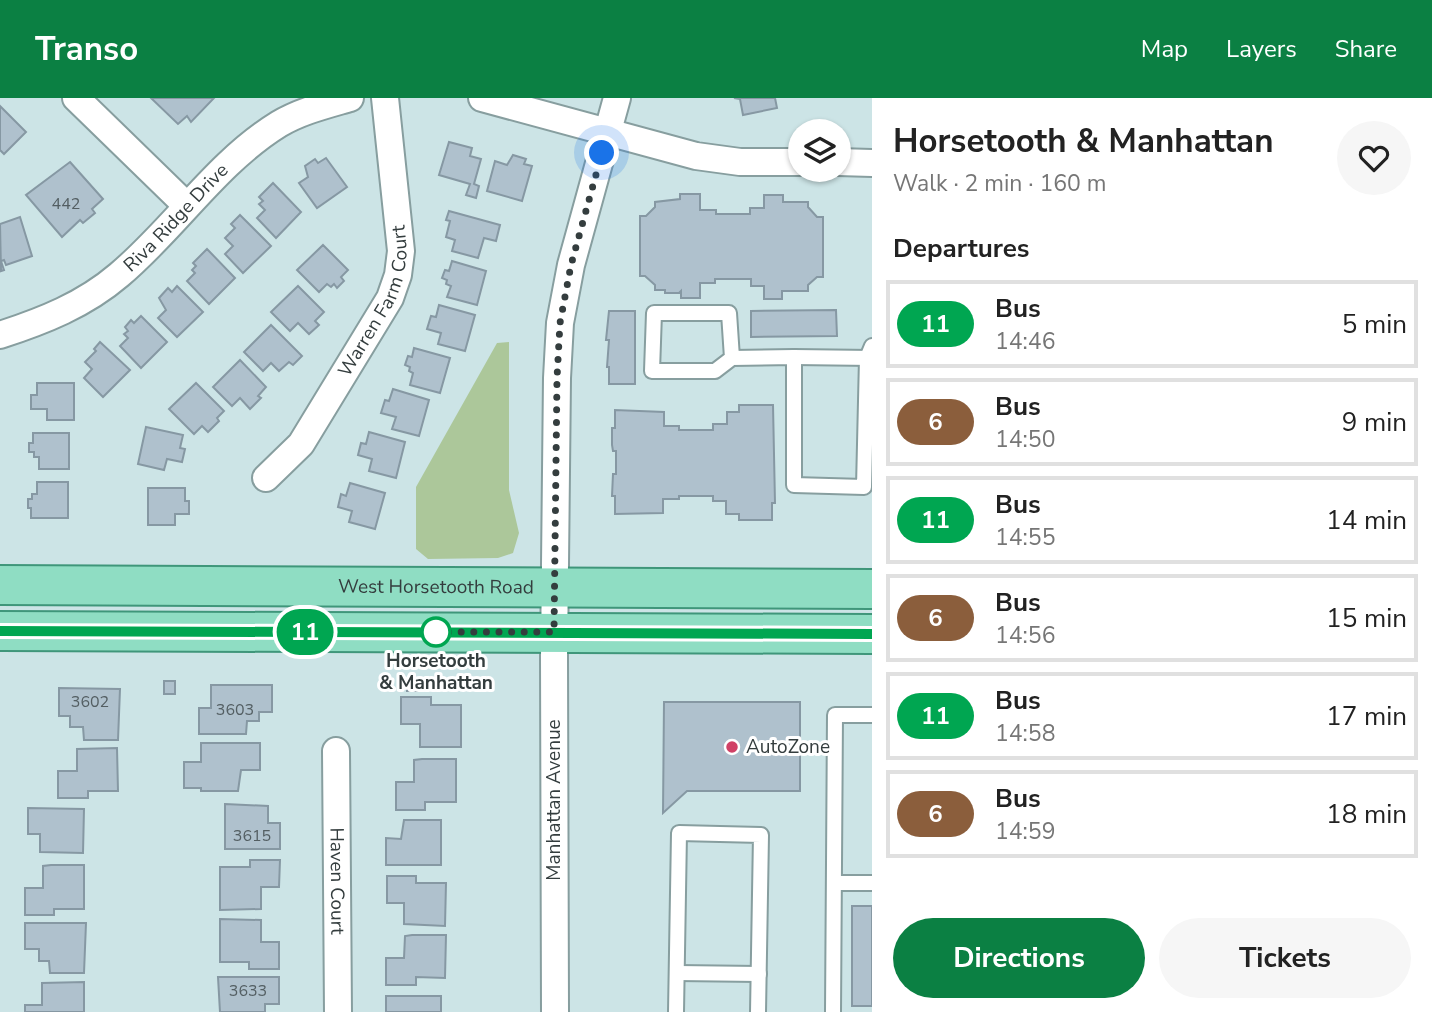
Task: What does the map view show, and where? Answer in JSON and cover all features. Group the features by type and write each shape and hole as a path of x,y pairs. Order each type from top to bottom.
{"main road":[{"name":"West Horsetooth Road","path":"0,585 872,589"},
{"path":"0,631 872,634"}],"street":[{"path":"76,98 187,206"},
{"name":"Riva Ridge Drive","path":"0,335 42,322 85,300 120,275 249,145 281,123 309,110 350,98"},
{"name":"Warren Farm Court","path":"266,478 301,444 390,298 398,275 401,251 385,98"},
{"path":"482,98 696,156 740,162 788,162"},
{"name":"Manhattan Avenue","path":"555,1012 554,632 560,323 571,265 617,98"},
{"path":"851,162 872,163"},
{"name":"Haven Court","path":"336,751 338,1012"}],"lane":[{"path":"732,358 729,313 654,313 652,371 715,372 732,358 794,356 870,354 864,487 793,485 794,356"},
{"path":"833,1012 835,715 872,715"},
{"path":"676,1012 679,833 761,835 758,1012"},
{"path":"834,883 872,883"},
{"path":"677,973 759,974"}],"green space":[{"path":"509,342 509,490 519,533 513,553 498,558 428,559 416,549 416,487 497,343"}],"building":[{"path":"151,98 214,98 191,122 187,116 178,124"},
{"path":"734,98 775,98 777,108 743,115 740,99"},
{"path":"0,106 26,132 4,154 0,150"},
{"path":"449,142 472,148 470,156 481,159 474,184 479,186 476,198 466,195 470,184 439,175"},
{"path":"513,155 526,159 524,164 532,166 522,201 487,191 495,161 507,165"},
{"path":"326,158 347,187 317,208 299,183 308,177 305,166 315,159 318,163"},
{"path":"70,162 103,199 92,209 95,213 83,223 80,220 62,237 26,195"},
{"path":"273,183 301,212 276,238 257,218 265,210 259,204 263,201 259,197"},
{"path":"680,194 700,194 700,210 716,210 716,214 750,214 750,208 764,208 764,195 783,195 783,202 808,202 808,207 817,217 823,217 823,277 817,277 808,285 808,291 782,291 782,299 764,299 764,286 751,286 751,279 715,279 715,283 700,283 700,298 681,298 681,291 665,293 665,290 655,290 655,285 645,276 640,276 640,216 646,216 655,207 655,202 680,199"},
{"path":"449,211 500,225 496,241 484,238 478,258 452,251 455,240 446,237 450,221 446,220"},
{"path":"240,215 271,246 243,273 225,254 233,246 225,238 235,228 231,224"},
{"path":"20,217 32,256 6,265 4,260 1,261 4,270 1,271 0,224"},
{"path":"323,245 348,270 341,277 344,281 337,288 334,284 331,287 327,284 319,292 297,270"},
{"path":"207,249 235,278 209,304 187,281 195,273 192,270 196,266 193,263"},
{"path":"452,261 486,271 477,305 447,297 451,286 442,278 445,270 449,271"},
{"path":"177,286 203,312 177,337 158,318 166,310 159,298 168,288 172,292"},
{"path":"298,286 324,312 315,321 319,325 309,334 298,323 290,331 271,312"},
{"path":"439,305 475,315 465,351 438,344 441,333 427,329 431,316 436,317"},
{"path":"836,310 837,336 751,337 751,311"},
{"path":"609,311 635,311 635,384 609,384 609,340 606,340"},
{"path":"141,316 167,342 141,368 120,346 128,338 124,334 128,331 125,327 131,320 134,323"},
{"path":"271,325 302,356 293,365 289,362 279,371 271,363 263,371 244,352"},
{"path":"100,342 130,370 103,397 84,378 92,369 85,362 96,351 94,349"},
{"path":"414,348 450,358 440,393 410,385 413,373 409,371 410,367 405,365 408,356 412,357"},
{"path":"240,360 266,387 258,396 261,398 250,409 240,398 232,406 213,387"},
{"path":"37,383 74,383 74,420 47,420 47,409 31,409 31,395 37,395"},
{"path":"196,383 224,411 208,432 202,426 194,434 169,409"},
{"path":"393,389 429,400 419,436 392,429 396,417 381,413 385,400 389,401"},
{"path":"739,405 773,405 775,503 772,503 772,520 739,520 739,514 726,514 726,501 713,501 713,496 663,499 663,513 615,514 615,496 612,496 616,451 613,451 612,428 615,428 615,410 664,412 664,426 679,426 679,430 713,430 713,424 727,424 727,412 739,412"},
{"path":"146,427 183,435 180,448 185,449 182,462 167,459 164,470 138,464"},
{"path":"369,432 405,442 396,478 369,471 372,459 358,455 361,443 366,444"},
{"path":"33,433 69,433 69,469 39,469 39,457 34,457 34,452 29,452"},
{"path":"37,482 68,482 68,518 31,518 28,499 32,499 32,494 37,494"},
{"path":"350,483 385,493 375,529 349,522 352,511 338,507 341,494 346,496"},
{"path":"148,488 185,488 189,514 175,514 175,525 148,525"},
{"path":"164,681 175,681 175,694 164,694"},
{"path":"407,681 423,681 423,691 407,691"},
{"path":"211,685 272,685 272,712 259,712 259,721 247,721 246,734 199,734 199,708 211,708"},
{"path":"59,688 120,689 118,740 84,740 83,727 70,727 70,716 59,716"},
{"path":"401,697 431,697 431,705 461,705 461,747 420,747 420,724 401,724"},
{"name":"AutoZone","path":"664,702 800,702 800,791 687,791 663,813"},
{"path":"201,743 260,743 260,770 241,770 238,791 184,788 184,762 201,762"},
{"path":"117,748 118,791 88,791 88,798 58,798 58,771 77,771 77,749"},
{"path":"456,759 456,802 425,802 425,810 396,810 396,782 414,782 414,760"},
{"path":"225,804 268,806 268,823 280,823 280,849 225,849"},
{"path":"28,808 84,809 83,853 40,852 40,834 28,834"},
{"path":"404,820 441,820 441,865 386,865 386,838 401,839"},
{"path":"250,860 280,860 279,887 261,887 261,909 220,910 220,867 250,867"},
{"path":"84,865 84,909 54,909 54,915 25,915 25,888 43,888 43,866"},
{"path":"387,876 416,876 416,883 446,883 445,926 404,924 404,903 387,903"},
{"path":"852,906 872,906 872,1006 852,1006"},
{"path":"220,919 261,920 261,942 279,942 279,969 249,969 249,962 220,962"},
{"path":"25,923 86,923 84,973 50,973 49,961 39,961 39,949 25,949"},
{"path":"446,935 445,978 416,977 416,985 386,985 386,958 404,958 405,936"},
{"path":"218,977 279,977 279,1004 265,1004 265,1012 220,1012"},
{"path":"84,982 84,1012 25,1012 25,1005 42,1005 42,983"},
{"path":"386,996 441,996 441,1012 386,1012"}],"bus line":[{"name":"11","path":"0,631 872,634"}],"place":[{"name":"Horsetooth & Manhattan","path":"436,632"},
{"name":"AutoZone","path":"732,747"}],"route":[{"path":"436,632 554,632 560,323 571,265 602,153"}]}
